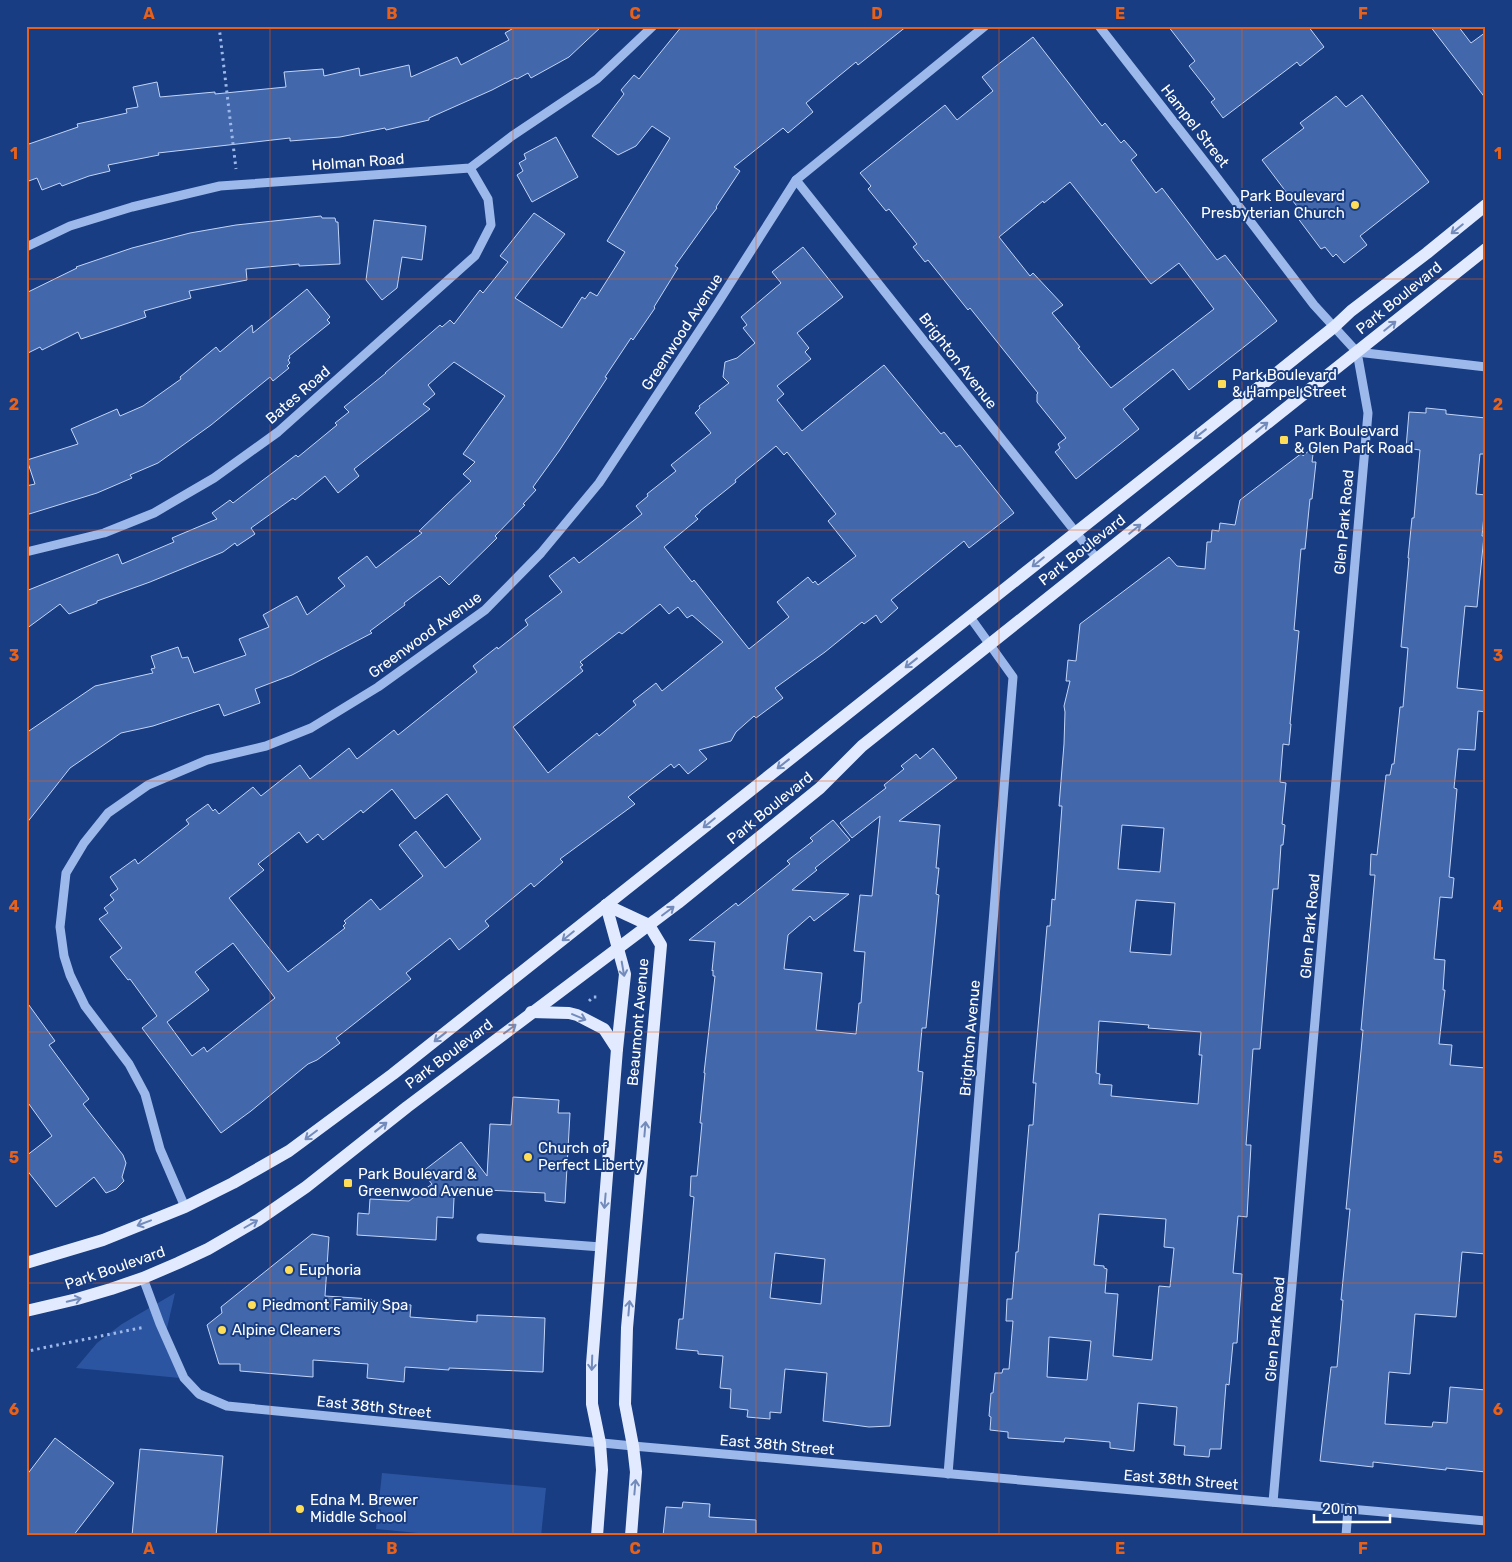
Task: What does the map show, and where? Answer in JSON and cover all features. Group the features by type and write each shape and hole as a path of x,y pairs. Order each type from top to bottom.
{"main road":[{"name":"Park Boulevard","path":"26,1263 103,1240 185,1207 290,1151 393,1074 1334,328 1351,311 1486,205"},
{"name":"Park Boulevard","path":"26,1311 111,1289 178,1263 208,1249 258,1220 306,1187 531,1012 678,903 820,788 862,746 1486,249"},
{"path":"606,905 649,925"},
{"name":"Beaumont Avenue","path":"597,1536 602,1470 600,1443 592,1404 592,1364 617,1049 625,974 606,905"},
{"name":"Beaumont Avenue","path":"631,1536 636,1472 625,1404 627,1328 661,945 649,925"},
{"path":"531,1012 577,1015 604,1029 617,1049"}],"street":[{"path":"470,168 512,136 597,79 653,26"},
{"name":"Greenwood Avenue","path":"185,1207 160,1149 146,1094 129,1064 85,1006 70,975 64,956 60,927 66,873 84,842 108,813 148,784 207,760 266,746 311,728 378,687 485,610 541,553 599,483 720,301 796,180 985,26"},
{"name":"Hampel Street","path":"1099,26 1314,305 1357,352"},
{"name":"Holman Road","path":"26,246 70,226 132,207 220,186 470,168"},
{"name":"Bates Road","path":"26,552 104,533 154,513 214,478 278,432 475,256 491,226 488,199 470,168"},
{"name":"Brighton Avenue","path":"796,180 1097,559"},
{"path":"1357,352 1486,367"},
{"name":"Glen Park Road","path":"1273,1502 1368,413 1357,352"},
{"name":"Brighton Avenue","path":"948,1474 1013,677 970,617"},
{"path":"481,1238 601,1247"},
{"name":"East 38th Street","path":"143,1278 160,1324 184,1378 199,1394 227,1406 600,1443 1486,1521"},
{"path":"1346,1536 1348,1508"}],"path":[{"path":"219,26 238,184"},
{"path":"26,1354 28,1351 160,1324"}],"shaded area":[{"path":"175,1293 167,1328 167,1342 180,1378 76,1368 97,1343 122,1324"},
{"path":"382,1473 546,1488 541,1536 450,1536 376,1529"}],"building":[{"path":"517,26 602,26 569,57 531,78 528,73 517,79 515,78 429,118 429,120 386,130 385,128 340,137 290,141 290,138 158,153 159,155 108,165 110,171 62,186 60,183 42,190 37,178 26,182 26,145 78,127 77,124 127,113 126,109 138,107 133,87 157,82 160,97 215,92 215,94 286,87 284,72 323,69 324,76 359,68 360,76 409,65 411,77 457,57 461,65 509,40 505,33"},
{"path":"682,26 907,26 858,65 856,62 806,103 813,112 788,133 783,128 734,167 740,171 717,208 675,266 678,268 655,308 633,340 631,338 559,451 533,487 536,490 523,504 525,505 495,536 497,538 449,585 440,576 370,631 372,633 292,675 255,689 260,703 224,716 219,704 153,726 121,733 70,768 26,824 26,733 95,686 153,673 151,669 155,668 151,656 178,647 182,658 188,657 194,673 246,655 239,639 269,627 263,615 297,596 307,615 345,586 338,578 367,556 376,568 422,533 419,531 471,481 463,474 475,462 463,454 505,396 454,362 428,385 435,394 423,404 430,409 354,469 359,476 338,493 325,476 295,500 293,498 251,528 255,534 237,546 235,543 223,552 150,582 97,601 97,603 69,614 60,604 26,629 26,591 118,554 122,564 174,542 172,538 217,519 212,513 230,500 233,503 296,455 298,457 337,425 335,423 349,412 344,407 440,325 442,327 450,320 454,324 480,290 483,293 508,262 500,256 534,213 565,234 515,298 562,328 582,297 585,299 590,292 597,296 625,252 607,241 670,138 652,126 636,146 618,155 592,136 624,94 621,90 634,75 639,79"},
{"path":"1168,26 1308,26 1324,47 1300,66 1297,62 1223,118 1211,102 1215,99 1189,66 1195,61"},
{"path":"1430,26 1458,26 1471,43 1486,32 1486,99"},
{"path":"1033,37 1102,126 1105,123 1121,143 1124,140 1137,155 1131,160 1156,193 1162,188 1217,260 1225,255 1277,321 1189,390 1173,369 1123,409 1139,429 1076,479 1055,452 1060,448 1058,444 1066,438 1037,402 1038,393 970,308 968,310 928,260 925,262 913,247 917,244 889,209 886,211 868,189 871,186 860,173 945,105 957,120 993,91 982,77","holes":["1070,182 1151,284 1179,263 1214,309 1111,388 1052,313 1063,305 1033,273 1030,276 999,237 1043,201 1044,203"]},
{"path":"1362,95 1429,182 1360,236 1367,245 1344,263 1336,254 1333,257 1325,247 1321,249 1294,213 1299,209 1262,160 1304,128 1300,123 1336,96 1346,107"},
{"path":"556,137 578,177 532,202 517,175 523,171 519,163 526,159 524,154"},
{"path":"321,216 322,218 335,218 336,222 338,222 340,264 299,266 299,264 246,269 247,280 189,291 191,298 144,311 146,317 81,339 78,332 42,350 40,347 26,354 26,293 76,267 132,248 190,233 236,225"},
{"path":"374,220 426,226 422,260 402,257 397,288 382,300 366,280"},
{"path":"803,247 843,297 797,333 809,348 805,352 811,359 777,386 784,394 777,400 802,431 884,365 941,434 944,432 956,447 960,445 1014,513 969,548 964,541 891,600 898,608 881,623 876,615 864,624 862,622 825,652 775,688 783,698 756,718 754,716 736,732 731,741 699,750 707,759 688,774 679,764 674,768 671,764 628,797 635,804 560,859 563,862 534,887 531,883 485,921 489,926 459,950 450,938 406,973 411,979 336,1038 340,1043 317,1060 308,1064 221,1133 142,1028 157,1016 130,979 128,980 110,957 122,948 99,919 108,913 104,908 114,900 110,895 118,889 110,877 135,859 138,864 189,824 186,820 208,804 213,811 215,809 219,814 253,787 261,796 300,765 310,779 349,748 357,759 394,730 398,735 477,672 473,666 528,625 525,620 562,592 549,576 574,557 579,563 642,514 636,506 648,496 647,494 676,471 671,465 711,433 695,413 700,408 699,406 729,383 723,377 725,362 737,358 755,343 743,328 747,325 741,317 781,283 772,272","holes":["776,446 784,455 787,452 836,514 828,521 856,556 818,585 815,581 813,583 808,577 777,602 789,617 749,649 694,580 692,582 664,547 698,519 695,516 736,482 735,480","660,604 669,614 678,607 687,618 692,615 723,642 662,691 656,683 633,701 636,705 599,736 597,733 548,773 513,727 583,671 580,667 583,665 580,662 619,632 622,634","392,789 415,819 447,794 481,839 445,868 416,831 399,845 423,876 380,910 371,899 344,921 346,923 343,926 345,928 288,972 229,898 264,870 258,864 299,832 307,843 318,834 323,840 361,810 363,813","233,943 275,998 207,1052 204,1047 192,1056 167,1022 209,990 195,972"]},
{"path":"307,289 330,317 327,320 330,323 289,356 288,360 290,363 287,366 289,368 273,381 270,377 211,425 158,463 130,475 132,478 97,493 26,515 26,486 35,484 27,460 78,444 71,429 117,409 120,416 143,406 181,379 180,377 216,347 220,352 252,325 253,333"},
{"path":"1426,408 1446,410 1446,414 1486,418 1486,454 1480,454 1476,494 1486,495 1477,607 1465,606 1457,688 1486,691 1486,712 1478,711 1475,750 1458,749 1454,788 1457,789 1449,877 1454,878 1452,898 1440,897 1434,959 1445,960 1443,990 1445,990 1439,1044 1452,1045 1450,1065 1486,1068 1486,1254 1462,1252 1456,1317 1415,1314 1410,1374 1389,1372 1385,1424 1432,1427 1433,1422 1447,1423 1450,1387 1486,1390 1484,1426 1486,1426 1486,1472 1446,1468 1446,1470 1373,1462 1373,1467 1320,1461 1331,1367 1337,1367 1343,1300 1341,1300 1350,1209 1346,1209 1375,875 1370,875 1371,854 1377,855 1386,775 1390,775 1392,764 1394,764 1400,707 1403,707 1408,648 1401,647 1408,558 1412,518 1414,518 1420,450 1406,448 1409,412 1426,413"},
{"path":"1314,446 1312,462 1316,462 1312,499 1310,499 1305,549 1301,549 1294,630 1299,631 1289,745 1283,744 1280,782 1286,783 1282,824 1285,825 1283,845 1281,845 1278,889 1273,889 1260,1049 1253,1049 1246,1145 1251,1145 1247,1217 1238,1216 1233,1273 1242,1274 1237,1343 1233,1343 1229,1385 1226,1384 1221,1449 1210,1449 1209,1457 1184,1455 1185,1446 1174,1445 1177,1407 1138,1403 1134,1451 1110,1448 1110,1442 1065,1438 1064,1442 1008,1438 1008,1432 990,1430 991,1417 989,1416 995,1373 1002,1373 1003,1369 1009,1369 1013,1321 1006,1321 1007,1299 1012,1299 1016,1252 1018,1252 1029,1125 1033,1125 1036,1083 1033,1083 1047,926 1050,926 1052,899 1055,900 1062,806 1059,806 1064,744 1064,706 1070,681 1066,681 1068,660 1076,661 1080,624 1169,557 1177,566 1205,569 1207,542 1211,542 1212,530 1219,531 1220,523 1235,525 1240,500 1302,453 1303,456","holes":["1122,825 1164,828 1160,872 1118,869","1136,900 1175,903 1171,955 1130,952","1099,1021 1149,1025 1148,1028 1201,1032 1199,1055 1202,1055 1198,1104 1111,1096 1112,1085 1099,1084 1100,1074 1096,1073","1099,1214 1166,1219 1164,1247 1174,1248 1170,1287 1159,1286 1152,1360 1113,1356 1118,1294 1105,1293 1107,1269 1104,1266 1094,1265","1049,1337 1091,1341 1087,1380 1047,1377"]},
{"path":"933,748 957,778 899,821 940,825 936,868 939,868 936,894 939,895 926,1028 922,1028 918,1071 923,1072 890,1426 869,1427 823,1421 827,1373 785,1369 781,1413 770,1412 770,1419 747,1417 748,1410 730,1408 731,1389 720,1388 723,1356 698,1354 698,1351 676,1349 679,1319 683,1319 694,1197 690,1196 691,1176 697,1176 704,1073 715,976 713,976 712,971 715,942 689,940 736,903 738,906 790,864 787,861 813,841 810,838 833,820 850,840 815,868 817,870 792,890 849,894 814,921 810,916 788,935 784,969 822,973 816,1030 856,1034 859,1003 861,1003 865,952 854,951 860,895 872,896 880,816 852,838 840,823 886,788 884,785 904,769 901,766 916,754 920,759","holes":["775,1253 825,1259 821,1304 770,1298"]},
{"path":"26,1001 55,1041 49,1045 89,1099 83,1104 123,1155 126,1163 122,1177 124,1181 116,1189 106,1193 94,1177 56,1207 26,1169 26,1156 52,1136 26,1100"},
{"path":"513,1097 559,1100 558,1113 570,1113 565,1203 545,1201 545,1193 467,1189 454,1198 453,1218 437,1217 436,1240 357,1235 358,1213 369,1214 370,1199 409,1201 432,1184 422,1172 461,1142 487,1176 490,1124 511,1125"},
{"path":"312,1234 329,1237 325,1296 371,1299 371,1301 411,1305 410,1317 477,1322 477,1315 545,1318 543,1372 405,1367 404,1382 367,1378 368,1364 313,1360 313,1377 240,1371 240,1364 219,1364 207,1325 222,1313 221,1307"},
{"path":"55,1438 114,1483 73,1536 26,1536 26,1476"},
{"path":"140,1449 223,1456 216,1536 132,1536"},
{"path":"683,1502 710,1504 709,1517 756,1520 756,1536 663,1536 666,1507 682,1508"}],"place":[{"name":"Park Boulevard Presbyterian Church","path":"1355,205"},
{"name":"Park Boulevard & Hampel Street","path":"1222,384"},
{"name":"Park Boulevard & Glen Park Road","path":"1284,440"},
{"name":"Church of Perfect Liberty","path":"528,1157"},
{"name":"Park Boulevard & Greenwood Avenue","path":"348,1183"},
{"name":"Euphoria","path":"289,1270"},
{"name":"Piedmont Family Spa","path":"252,1305"},
{"name":"Alpine Cleaners","path":"222,1330"},
{"name":"Edna M. Brewer Middle School","path":"300,1509"}]}
